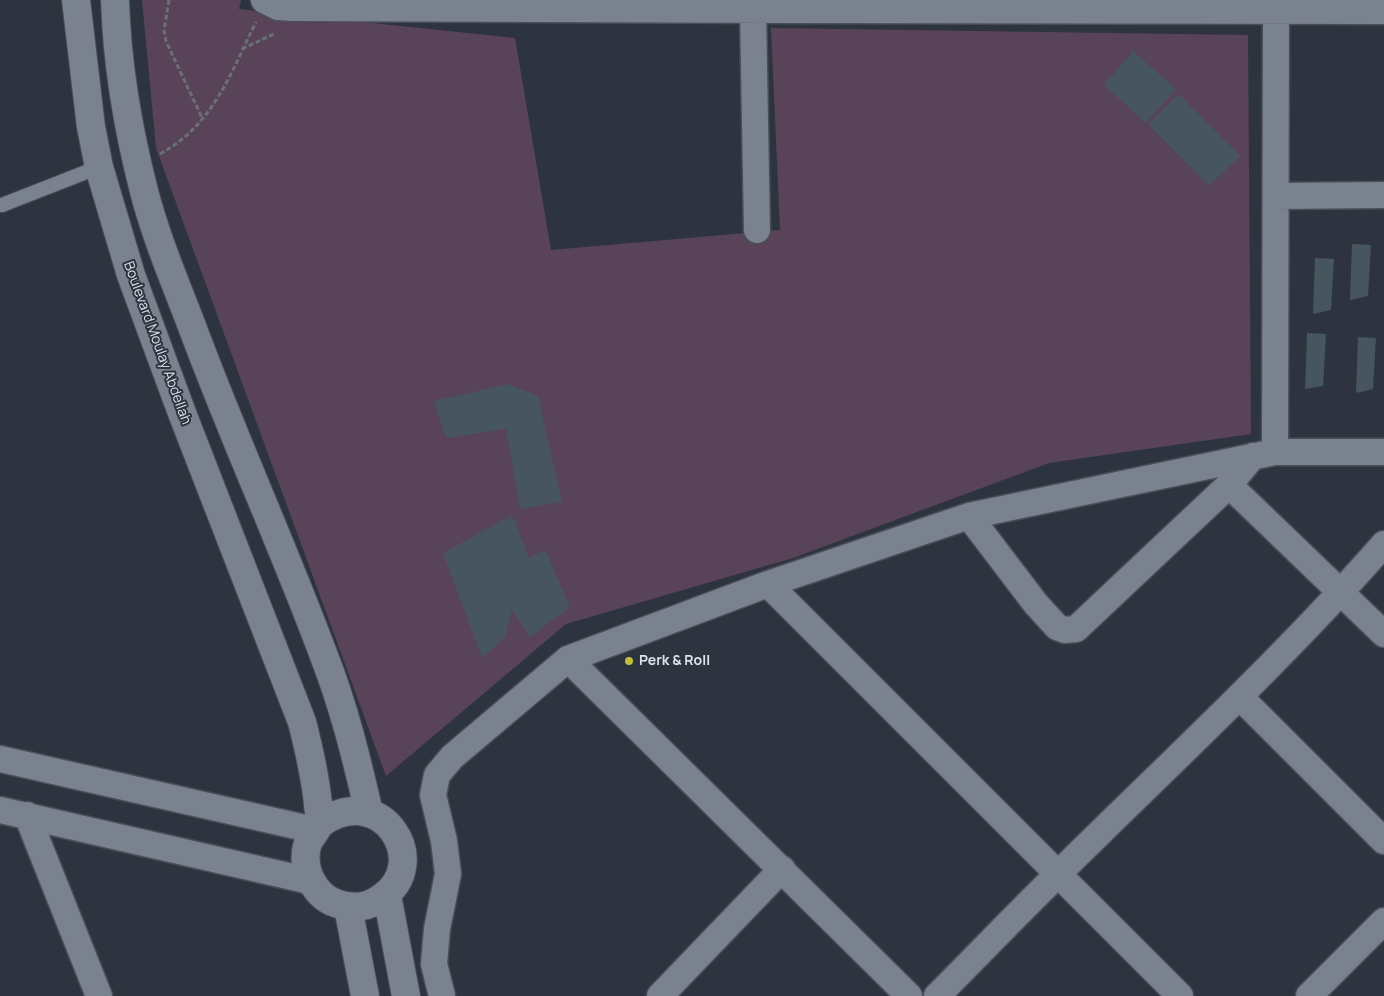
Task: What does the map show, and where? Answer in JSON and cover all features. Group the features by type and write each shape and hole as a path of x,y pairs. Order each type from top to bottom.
{"main road":[{"name":"Boulevard Moulay Abdellah","path":"76,0 91,127 99,167 131,275 182,413 302,722 314,772 317,827"},
{"path":"115,0 116,31 129,120 144,192 167,262 218,397 325,656 357,760 369,813"},
{"path":"356,810 369,813 384,821 395,833 402,849 402,865 398,881 387,895 369,905 348,907 326,899 310,881 305,864 307,846 317,827 330,816 356,810"},
{"path":"387,895 406,996"},
{"path":"348,907 365,996"}],"street":[{"path":"265,1 278,7 292,8 753,10 788,5 1127,6 1276,11 1384,11"},
{"path":"753,10 757,230"},
{"path":"969,516 1036,604 1057,627 1065,630 1076,629 1264,454 1276,196 1276,11"},
{"path":"1276,196 1384,195"},
{"path":"442,996 434,964 437,929 444,902 448,874 444,841 433,794 437,775 452,757 568,660 768,584 969,516 1264,454 1384,452"},
{"path":"1229,485 1384,634"},
{"path":"937,996 1057,875 1240,697 1342,592 1384,544"},
{"path":"768,584 1180,996"},
{"path":"568,660 909,996"},
{"path":"1240,697 1384,841"},
{"path":"0,759 317,827"},
{"path":"0,810 310,881"},
{"path":"27,815 99,996"},
{"path":"660,996 782,869"},
{"path":"1309,996 1384,921"}],"lane":[{"path":"2,205 99,167"}],"path":[{"path":"169,0 164,30 166,41 204,120"},
{"path":"159,155 187,136 204,120 218,98 265,1"}],"shaded area":[{"path":"142,0 241,0 239,9 515,38 551,250 780,230 771,28 1248,35 1251,434 1049,463 793,558 566,624 386,776 156,148"}],"building":[{"path":"1133,51 1176,89 1146,123 1104,85"},
{"path":"1179,94 1240,156 1209,186 1148,124"},
{"path":"1352,244 1371,245 1368,296 1350,300"},
{"path":"1315,258 1334,259 1331,310 1313,314"},
{"path":"1307,333 1326,334 1323,386 1305,389"},
{"path":"1358,337 1376,338 1373,389 1356,393"},
{"path":"507,384 538,396 562,502 520,509 506,429 446,438 434,401"},
{"path":"512,515 529,558 545,550 570,607 530,637 512,610 505,637 482,658 443,553"}],"place":[{"name":"Perk & Roll","path":"629,661"}]}
